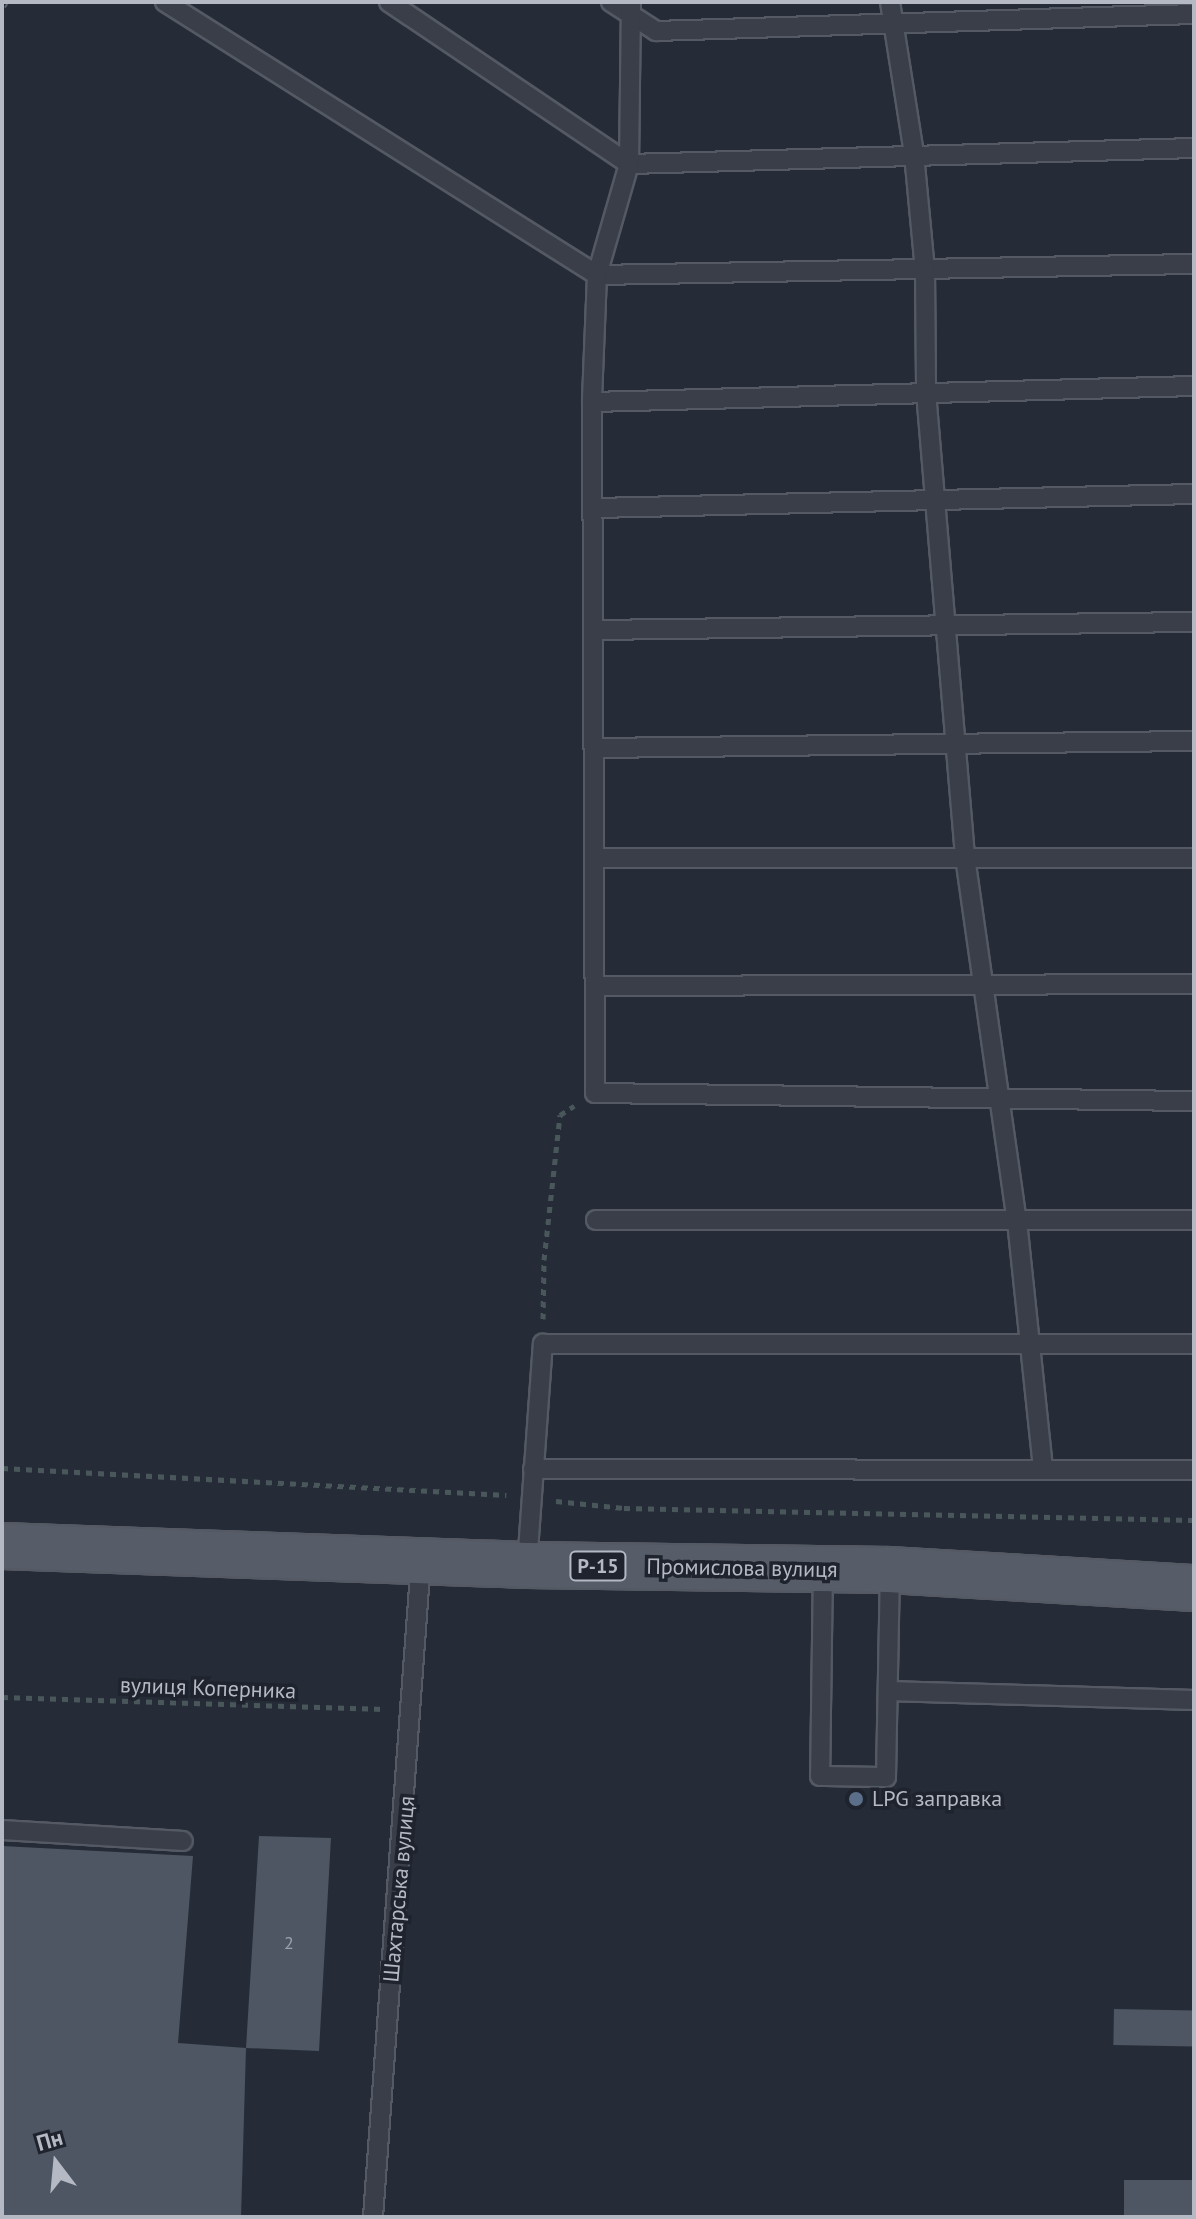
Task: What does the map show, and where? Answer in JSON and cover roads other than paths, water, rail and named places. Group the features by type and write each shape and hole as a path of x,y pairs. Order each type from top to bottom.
{"main road":[{"name":"Промислова вулиця","path":"2,1546 527,1565 890,1570 1191,1593"}],"lane":[{"path":"165,2 597,275 1194,264"},
{"path":"389,2 629,164 1194,148"},
{"path":"611,2 631,8 656,31 1194,14"},
{"path":"890,2 914,154 925,270 926,392 965,857 1017,1221 1043,1470"},
{"path":"631,8 629,164 597,275 592,402 596,508 595,1093 1194,1101"},
{"path":"592,402 1194,386"},
{"path":"596,508 1194,494"},
{"path":"596,630 1194,622"},
{"path":"595,748 1194,741"},
{"path":"595,858 1194,858"},
{"path":"596,986 1194,984"},
{"path":"596,1220 1194,1220"},
{"path":"527,1565 543,1344 1194,1344"},
{"path":"533,1469 1194,1470"},
{"name":"Шахтарська вулиця","path":"373,2217 413,1710 421,1560"},
{"path":"823,1568 820,1776 886,1777 890,1570"},
{"path":"888,1691 1194,1700"},
{"path":"2,1830 183,1841"}],"place":[{"name":"LPG заправка","path":"856,1799"}]}
